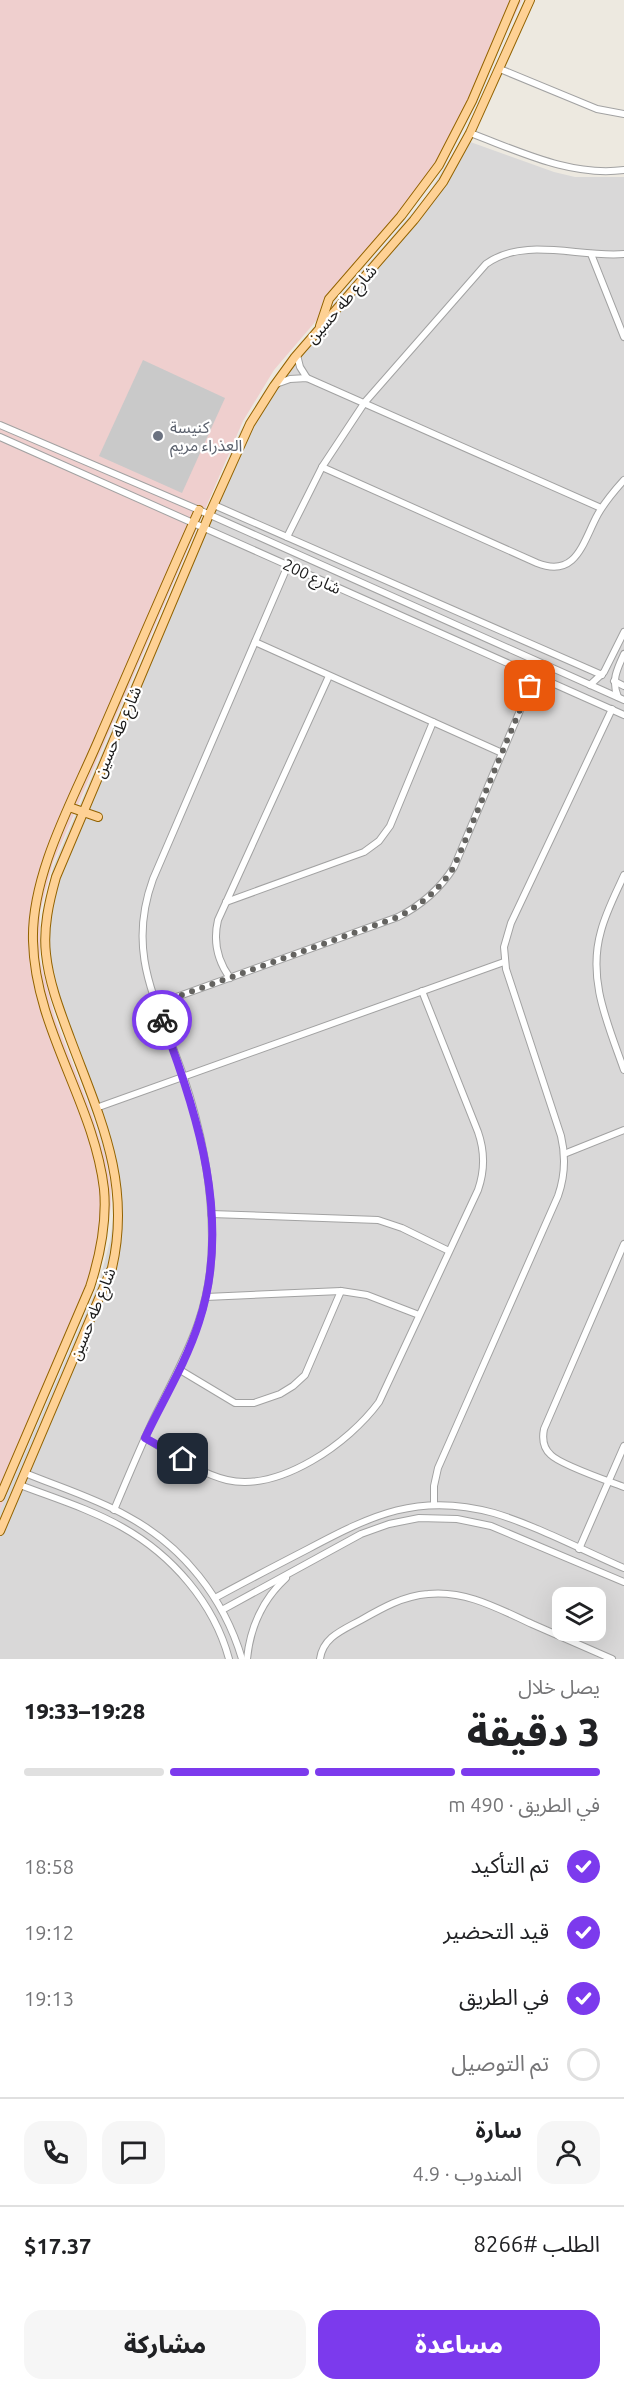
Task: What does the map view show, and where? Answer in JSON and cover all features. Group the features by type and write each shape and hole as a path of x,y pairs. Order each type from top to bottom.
{"main road":[{"name":"شارع طه حسين","path":"320,329 329,299 401,216 439,165 472,101 514,0"},
{"name":"شارع طه حسين","path":"0,1531 112,1268 120,1216 118,1192 109,1148 51,982 45,941 52,890 82,812 240,444 274,386 297,355 424,208 452,168 500,69 530,0"},
{"name":"شارع طه حسين","path":"0,1497 90,1287 99,1258 104,1210 104,1189 98,1160 49,1023 35,970 33,926 36,902 45,867 69,807 199,510"},
{"path":"69,807 98,817"},
{"path":"11,1471 23,1478"}],"street":[{"path":"500,69 597,109 624,114"},
{"path":"470,133 575,169 624,170"},
{"path":"287,537 322,467 365,402 480,270 493,259 522,249 624,254"},
{"path":"591,254 624,337"},
{"path":"297,355 300,367 307,378"},
{"path":"274,386 290,379 307,378 601,508"},
{"name":"شارع 200","path":"0,425 199,510 621,699"},
{"name":"شارع 200","path":"0,437 624,715"},
{"path":"322,467 545,566 563,566 577,555 601,508 624,480"},
{"path":"214,505 602,675"},
{"path":"114,1510 145,1438 195,1335 206,1297 212,1256 206,1160 184,1076 147,978 142,932 147,899 288,565"},
{"path":"590,685 602,675 624,632"},
{"path":"255,642 502,753"},
{"path":"621,699 614,681 624,654"},
{"path":"157,1004 398,917 427,898 442,884 454,867 535,675"},
{"path":"230,978 220,961 216,941 218,920 329,676"},
{"path":"614,681 624,686"},
{"path":"434,1505 434,1486 438,1468 558,1196 564,1171 561,1137 504,962 506,939 511,923 612,709"},
{"path":"226,902 364,852 379,841 390,826 433,722"},
{"path":"624,875 604,922 598,943 596,964 601,1005 622,1057 624,1070"},
{"path":"96,1108 504,962"},
{"path":"145,1438 209,1473 232,1481 263,1480 296,1467 333,1447 366,1420 379,1402 480,1183 483,1167 483,1149 478,1132 422,991"},
{"path":"564,1154 624,1130"},
{"path":"211,1214 378,1220 394,1225 449,1251"},
{"path":"624,1244 622,1254 544,1429 543,1438 547,1451 553,1457 624,1487"},
{"path":"206,1297 341,1291 367,1295 419,1315"},
{"path":"180,1370 235,1403 249,1404 280,1394 305,1375 341,1291"},
{"path":"579,1549 624,1446"},
{"path":"23,1478 114,1510 143,1525 172,1547 197,1573 215,1598 242,1659"},
{"path":"23,1478 121,1526 164,1556 188,1581 207,1608 229,1659"},
{"path":"215,1598 363,1520 402,1508 434,1505 471,1508 495,1514 624,1568"},
{"path":"222,1610 375,1528 404,1520 434,1518 468,1520 502,1529 624,1582"},
{"path":"247,1659 251,1635 263,1607 271,1594 292,1573"},
{"path":"320,1659 324,1646 332,1636 386,1606 412,1596 441,1593 481,1601 612,1659"}],"shaded area":[{"path":"0,0 522,0 450,151 399,224 274,370 243,421 53,863 40,912 40,960 55,1018 92,1114 105,1156 111,1185 111,1205 104,1254 96,1283 0,1510"},
{"path":"462,139 554,172 575,177 624,177 624,1659 0,1659 0,1510 99,1283 110,1241 114,1212 113,1186 96,1123 57,1014 47,977 42,922 53,867 240,432 265,390 301,342 427,196"},
{"name":"كنيسة العذراء مريم","path":"143,360 225,398 182,493 99,456"}],"way so far":[{"path":"162,1020 157,1004 398,917 418,906 435,891 454,867 530,686"}],"place":[{"name":"كنيسة العذراء مريم","path":"158,436"}],"route":[{"path":"162,1020 184,1076 206,1160 212,1224 212,1256 205,1304 183,1364 145,1438 183,1459"}]}
